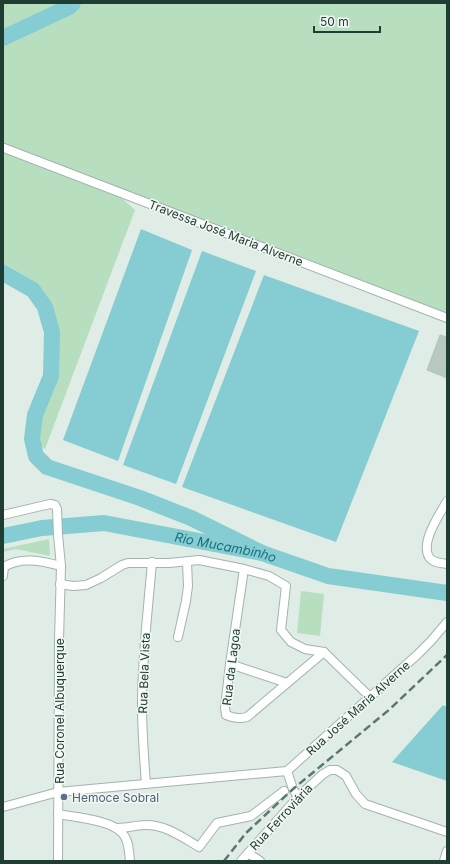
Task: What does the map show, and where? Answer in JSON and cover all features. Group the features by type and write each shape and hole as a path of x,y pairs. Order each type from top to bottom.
{"street":[{"name":"Travessa José Maria Alverne","path":"4,148 447,318"},
{"path":"447,501 430,533 428,547 429,557 432,560 447,564"},
{"name":"Rua Coronel Albuquerque","path":"3,515 50,504 55,506 57,509 61,566 58,861"},
{"path":"3,576 4,567 9,564 28,560 61,566"},
{"path":"60,584 73,586 86,585 128,562 206,561 269,576 286,586 281,630 291,642 305,648 324,652 370,697"},
{"name":"Rua Bela Vista","path":"146,784 142,704 152,562"},
{"path":"178,637 188,586 187,562"},
{"name":"Rua da Lagoa","path":"244,569 230,664 225,708 226,715 239,719 247,717 324,652"},
{"name":"Rua José Maria Alverne","path":"287,771 432,641 447,622"},
{"path":"230,664 287,683"},
{"name":"Rua Ferroviária","path":"241,861 298,797 323,774 330,770 337,770 346,776 356,794 365,804 447,832"},
{"path":"3,807 58,792 287,771 298,797"},
{"path":"58,814 97,821 118,828 144,825 156,826 166,829 199,847 217,823 251,816 284,792"},
{"path":"118,828 124,834 127,842 130,861"},
{"path":"444,861 447,851"},
{"path":"248,853 260,861"}],"green space":[{"path":"3,3 447,3 447,317 114,191 135,210 45,449 32,439 35,415 51,376 52,332 45,307 33,290 3,273"},
{"path":"49,539 50,556 16,549 3,552 3,549"},
{"path":"301,591 324,594 320,636 297,633"}],"water":[{"path":"141,229 192,250 118,461 63,440"},
{"path":"202,251 256,271 176,484 123,465"},
{"path":"264,275 419,331 336,542 182,487"},
{"path":"443,705 447,707 447,781 392,762"}],"building":[{"path":"440,335 447,337 447,378 427,370"}],"waterway":[{"path":"3,38 69,7 73,3"},
{"path":"3,273 33,290 45,307 52,332 51,376 35,415 32,439 36,456 47,467 140,498 191,518 262,553"},
{"name":"Rio Mucambinho","path":"3,536 42,528 104,523 262,553 328,576 447,593"}],"railway":[{"path":"224,861 246,833 293,789 390,709 447,655"}],"place":[{"name":"Hemoce Sobral","path":"64,797"}]}
